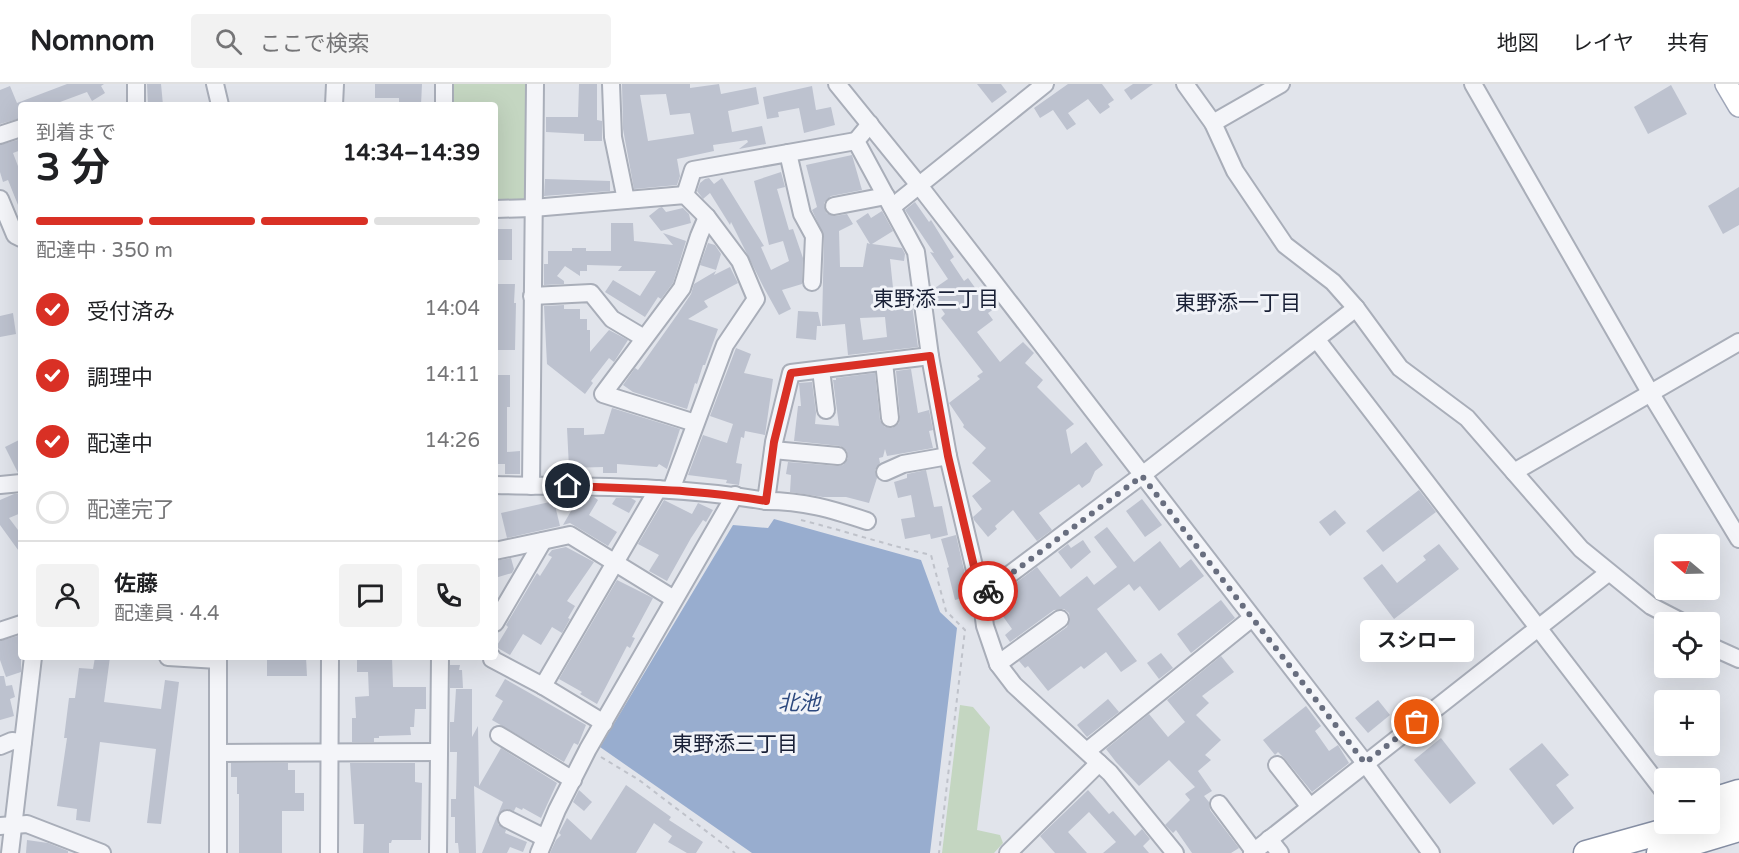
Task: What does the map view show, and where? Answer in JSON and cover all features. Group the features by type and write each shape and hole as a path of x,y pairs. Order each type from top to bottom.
{"highway":[{"path":"1720,798 1739,792"},
{"path":"1720,815 1739,810"},
{"path":"1584,853 1617,832 1654,820"},
{"path":"1659,853 1739,829"},
{"path":"1584,853 1654,834"},
{"path":"1717,853 1739,846"}],"main road":[{"path":"1726,84 1739,106"}],"street":[{"path":"132,102 136,84"},
{"path":"214,84 219,102"},
{"path":"334,102 335,84"},
{"path":"444,84 444,102"},
{"path":"531,486 535,84"},
{"path":"611,84 613,137 626,200"},
{"path":"837,84 918,184 1365,763 1431,853"},
{"path":"834,206 889,201 918,184 1045,84"},
{"path":"1185,84 1213,123 1235,171 1285,245 1333,282 1356,308 1400,368 1467,418 1581,549 1608,573 1651,606 1663,612"},
{"path":"1213,123 1281,84"},
{"path":"1473,84 1651,394 1739,539"},
{"path":"685,195 693,170 856,141 870,124"},
{"path":"0,135 18,129"},
{"path":"856,141 916,252 930,356 948,456 981,596 985,626 998,664 1014,685 1110,773 1175,853"},
{"path":"788,153 802,214 813,236 812,282"},
{"path":"498,209 685,195"},
{"path":"543,686 615,563 665,489 695,423 725,345 756,299 741,261 685,195"},
{"path":"0,199 15,235 18,236"},
{"path":"695,423 603,394 682,288 706,217"},
{"path":"532,296 591,293 612,319 645,338"},
{"path":"981,596 1142,476 1356,308"},
{"path":"1317,340 1654,779"},
{"path":"1514,472 1739,342"},
{"path":"766,501 773,450 791,373 930,356"},
{"path":"884,362 890,417"},
{"path":"821,370 826,410"},
{"path":"773,450 838,456"},
{"path":"885,472 903,464 948,456"},
{"path":"0,485 18,483"},
{"path":"498,485 665,489 735,495 766,501 785,501 826,507 867,521"},
{"path":"507,819 542,846 588,749 735,495"},
{"path":"498,551 570,535 675,600"},
{"path":"498,618 543,541"},
{"path":"1219,804 1253,852 1608,573"},
{"path":"1008,853 1093,757 1252,618"},
{"path":"998,664 1060,619"},
{"path":"0,631 18,625"},
{"path":"1720,650 1739,659"},
{"path":"10,853 7,825 23,742 33,660"},
{"path":"218,660 218,853"},
{"path":"329,853 330,660"},
{"path":"438,853 440,660"},
{"path":"494,660 543,686 604,723"},
{"path":"500,735 573,780"},
{"path":"0,746 12,741 23,742"},
{"path":"218,753 439,752"},
{"path":"1277,765 1310,807"},
{"path":"7,825 27,824 102,853"},
{"path":"1269,840 1280,853"}],"path":[{"path":"792,518 931,555 946,611 965,630 939,853"},
{"path":"588,749 639,780 735,853"}],"green space":[{"path":"449,84 529,84 528,198 523,204 498,204 498,102 448,102"},
{"path":"960,705 973,707 990,727 977,830 1000,835 1003,843 994,853 942,853"}],"water":[{"name":"北池","path":"774,519 921,560 940,612 957,628 930,853 752,853 600,747 733,525 768,528"}],"building":[{"path":"67,84 104,84 101,86 105,93 92,101 87,92 60,102 20,102"},
{"path":"147,84 161,84 163,102 148,102"},
{"path":"375,84 422,84 421,102 399,102 399,98 375,98"},
{"path":"579,84 597,84 597,120 602,121 602,141 584,141 584,134 546,132 546,117 578,117"},
{"path":"622,84 690,84 690,88 719,84 721,94 756,87 759,104 728,111 732,132 762,126 766,144 739,149 748,142 747,140 713,145 714,151 677,159 680,176 677,185 634,189 623,129","holes":["666,94 670,115 690,113 694,134 648,141 640,95"]},
{"path":"977,84 1001,84 1007,92 992,103"},
{"path":"1068,84 1102,84 1114,100 1108,104 1110,107 1100,114 1088,99 1068,113 1076,124 1067,130 1053,110 1040,118 1034,108"},
{"path":"1133,84 1153,84 1131,100 1124,90"},
{"path":"1671,85 1687,114 1648,134 1634,107"},
{"path":"10,86 17,103 18,119 0,124 0,90"},
{"path":"812,86 816,110 831,107 835,125 804,133 799,108 778,112 779,117 767,119 763,97"},
{"path":"18,140 18,151 13,153 18,166 18,205 8,180 3,182 0,172 0,145"},
{"path":"852,155 862,190 831,196 824,203 826,213 835,216 847,214 853,224 839,231 840,267 863,267 867,243 870,244 856,221 868,213 871,218 882,211 893,231 872,244 902,248 905,254 904,261 890,259 895,307 912,305 918,347 848,355 845,324 822,326 824,236 812,210 817,207 806,165","holes":["885,317 887,337 863,340 860,318"]},
{"path":"781,172 785,187 777,189 789,230 793,229 803,258 802,284 782,290 791,309 779,315 731,222 730,225 710,193 703,199 697,191 700,183 705,179 709,178 714,184 722,178 764,246 761,247 771,270 789,261 783,241 769,245 754,181"},
{"path":"545,179 610,181 610,191 544,196"},
{"path":"1739,187 1739,225 1723,234 1708,206"},
{"path":"915,202 929,222 931,220 954,257 950,260 964,281 968,278 984,300 986,298 994,309 988,313 993,320 977,332 1000,362 1023,342 1034,353 1025,363 1043,380 1037,387 1074,424 1066,430 1071,454 1086,442 1103,465 1095,471 1090,482 1082,488 1079,484 1039,513 1052,530 1037,541 1013,510 995,526 997,529 988,537 974,520 973,517 982,509 972,496 991,481 972,463 986,448 963,427 964,425 949,403 980,379 977,376 983,372 941,318 945,314 933,297 932,290 948,279 930,252 934,253 905,210"},
{"path":"662,207 666,212 683,208 689,214 691,223 661,231 649,216"},
{"path":"611,223 633,223 634,241 673,245 663,233 686,241 673,283 661,299 658,297 645,317 605,292 613,280 640,296 656,271 618,271 622,266 587,265 587,271 580,271 580,276 565,266 557,276 564,281 564,284 544,285 544,264 548,264 548,251 572,251 572,248 586,248 586,251 611,251"},
{"path":"498,229 512,229 512,260 498,260"},
{"path":"708,243 715,245 721,254 716,270 700,265"},
{"path":"730,267 738,283 704,301 708,307 688,319 718,329 697,384 695,383 687,409 633,392 623,385 635,368 638,370 677,315 691,294 694,284 716,271 714,275"},
{"path":"498,284 515,284 515,350 498,350"},
{"path":"564,305 564,309 580,309 580,319 587,319 587,330 590,330 590,352 609,330 628,340 614,362 609,358 591,381 593,383 585,394 547,364 544,306"},
{"path":"798,311 818,312 821,326 817,326 816,340 796,338"},
{"path":"13,313 16,334 0,337 0,316"},
{"path":"736,348 751,354 744,373 773,379 765,435 745,431 744,438 741,437 736,463 742,464 739,485 726,483 727,480 688,475 703,435 727,443 733,424 710,416"},
{"path":"911,369 918,413 929,410 933,430 929,431 933,448 887,456 885,449 875,470 877,478 869,503 846,497 823,497 790,492 791,475 786,474 788,462 838,466 843,465 848,458 847,451 840,446 794,441 798,406 801,406 799,383 812,382 815,424 839,426 833,380 875,373 880,420 885,427 892,428 899,423 900,417 896,371"},
{"path":"498,375 510,375 507,452 520,451 520,474 505,474 505,464 498,464"},
{"path":"612,408 680,429 667,469 659,464 657,467 617,464 617,473 603,473 603,467 569,468 567,428 584,428 584,435 604,434"},
{"path":"18,440 18,473 5,447"},
{"path":"926,470 934,507 942,506 948,535 931,539 930,534 905,539 901,519 915,517 911,495 898,498 894,482 907,478 907,474"},
{"path":"1419,490 1436,512 1383,552 1366,531"},
{"path":"18,494 18,514 9,518 18,530 18,550 0,525 0,500"},
{"path":"579,497 594,497 598,500 589,515 617,532 608,546 570,523 563,525"},
{"path":"616,498 631,498 636,501 629,513 612,504"},
{"path":"1142,499 1162,525 1145,537 1126,511"},
{"path":"664,500 692,514 698,503 713,510 706,522 703,520 691,538 667,581 649,571 659,555 638,544"},
{"path":"554,501 560,526 507,538 501,513"},
{"path":"1335,510 1346,523 1330,536 1319,522"},
{"path":"1107,527 1134,562 1160,541 1180,568 1191,559 1204,576 1159,611 1140,586 1134,591 1129,584 1097,609 1137,661 1121,672 1106,652 1084,669 1081,666 1048,691 1028,666 1025,668 1019,661 1067,627 1069,613 1064,609 1054,610 1010,642 1005,635 1012,629 992,601 1037,567 1060,597 1087,576 1094,585 1117,567 1094,537"},
{"path":"956,535 970,596 955,600 941,539"},
{"path":"1083,540 1091,552 1071,569 1058,552 1068,544 1071,548"},
{"path":"1439,544 1459,569 1394,619 1363,578 1382,564 1397,583 1426,560 1423,556"},
{"path":"566,547 594,562 567,601 575,606 562,633 552,627 541,645 523,634 510,655 498,648 498,644 508,627 506,625 537,573 540,576 552,557 548,555 552,550"},
{"path":"511,558 514,569 512,573 498,577 498,560"},
{"path":"617,580 653,598 632,637 635,638 630,648 627,646 597,704 559,679"},
{"path":"1221,600 1235,618 1191,653 1177,634"},
{"path":"18,636 18,660 21,660 21,672 6,677 0,660 0,641"},
{"path":"1161,653 1173,668 1159,679 1147,663"},
{"path":"1221,656 1234,672 1202,696 1209,703 1196,715 1221,740 1205,755 1211,760 1198,771 1212,791 1204,796 1209,802 1210,810 1239,848 1231,853 1192,853 1176,830 1173,833 1165,825 1190,800 1185,794 1195,787 1169,760 1139,786 1106,749 1149,714 1168,737 1185,722 1167,700"},
{"path":"94,660 110,660 104,702 161,709 165,680 179,682 161,824 147,823 156,749 100,742 90,822 76,820 77,809 57,806 67,738 64,738 69,698 75,698 79,668 93,669"},
{"path":"267,660 306,660 307,676 267,676"},
{"path":"357,660 392,660 393,687 426,687 426,709 415,709 414,727 410,727 411,735 379,736 379,738 374,738 374,742 352,742 352,718 356,718 355,697 369,696 368,672 357,672"},
{"path":"450,665 460,665 463,688 450,688"},
{"path":"0,676 4,676 6,686 12,685 15,697 10,699 14,716 0,720"},
{"path":"505,679 586,725 578,745 574,743 564,762 492,720 503,701 495,696"},
{"path":"456,689 472,689 472,737 478,726 479,786 501,748 557,783 541,818 523,808 522,810 516,807 514,811 506,809 498,814 503,802 474,786 476,853 459,853 458,843 455,843 455,817 451,817 451,799 456,799 457,752 450,752 450,722 454,722"},
{"path":"1108,699 1119,712 1087,737 1077,725"},
{"path":"1378,700 1390,715 1368,733 1355,718"},
{"path":"1306,706 1321,726 1315,731 1329,751 1338,745 1349,763 1312,792 1285,759 1278,752 1275,755 1263,740"},
{"path":"1441,738 1476,783 1450,804 1414,760"},
{"path":"1542,743 1569,775 1556,785 1574,808 1553,825 1509,769"},
{"path":"231,763 288,763 288,770 295,770 295,793 304,793 304,811 282,811 282,853 239,853 239,794 237,794 237,777 231,777"},
{"path":"350,763 415,763 415,782 422,783 421,840 392,840 389,843 389,853 363,853 364,824 354,824"},
{"path":"626,785 671,817 669,820 703,842 696,853 687,853 668,842 672,836 654,823 636,853 550,853 561,835 559,833 567,818 591,840"},
{"path":"579,790 592,802 584,811 573,802"},
{"path":"1088,790 1109,814 1113,811 1135,836 1142,829 1150,839 1143,846 1149,853 1103,853 1116,842 1089,812 1068,832 1087,853 1055,853 1040,836"},
{"path":"497,816 498,824 506,830 505,833 527,842 523,852 510,847 507,853 482,853"},
{"path":"27,840 48,843 68,853 26,853"}],"way so far":[{"path":"988,591 1142,476 1365,763 1417,722"}],"place":[{"name":"スシロー","path":"1417,722"}],"district":[{"name":"東野添二丁目","path":"936,299"},
{"name":"東野添一丁目","path":"1238,303"},
{"name":"東野添三丁目","path":"735,744"}],"route":[{"path":"568,486 671,490 735,495 766,501 774,442 791,373 930,356 948,456 981,596 988,591"}]}
